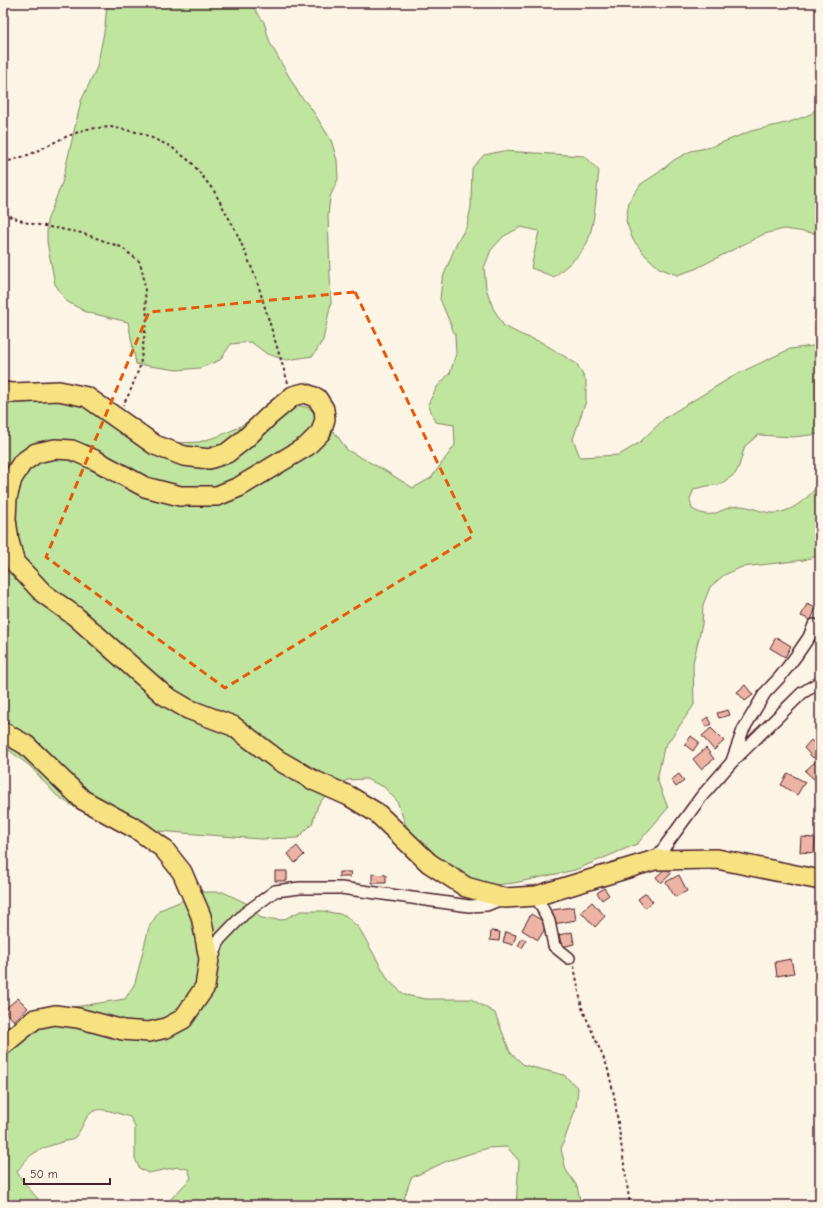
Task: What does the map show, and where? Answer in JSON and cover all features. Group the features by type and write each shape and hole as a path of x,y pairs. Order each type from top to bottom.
{"highway":[{"path":"3,392 59,391 87,397 155,445 184,456 209,459 227,453 293,396 304,393 317,398 324,409 325,419 321,432 306,446 277,465 239,487 217,496 180,496 145,487 95,460 72,450 55,449 36,453 22,463 12,479 7,498 6,519 9,541 15,563 43,593 74,616 164,695 188,709 233,726 278,760 313,780 349,796 377,813 428,863 466,887 505,898 536,896 655,860 717,859 820,880"},
{"path":"3,732 26,745 83,800 138,830 163,848 182,872 201,916 209,959 204,987 183,1019 166,1028 149,1032 123,1030 78,1018 55,1015 35,1019 3,1045"}],"street":[{"path":"731,763 743,730 765,693 780,677 796,656 809,637 814,625"},
{"path":"655,860 701,797 731,763 802,693 820,682"},
{"path":"204,987 219,940 244,914 276,891 300,888 341,888 469,906 487,905 505,898"},
{"path":"536,896 550,921 554,946 569,958"}],"path":[{"path":"3,161 9,161 31,154 63,138 86,129 111,128 141,133 170,146 192,163 214,191 236,231 256,278 293,396"},
{"path":"3,214 28,222 82,233 121,247 140,262 147,318 140,366 130,392 116,417"},
{"path":"569,958 575,967 582,1008 607,1066 614,1095 630,1205"}],"highlighted area":[{"path":"355,292 473,536 225,688 46,557 149,312"}],"green space":[{"path":"107,3 250,3 264,22 270,43 299,94 311,108 331,140 337,160 338,179 330,197 328,216 331,303 323,340 313,356 287,360 267,354 251,342 231,344 220,360 200,368 177,370 136,364 128,322 86,312 66,301 55,284 47,242 47,221 62,183 81,101 97,67 105,27"},
{"path":"820,104 820,234 784,229 764,234 695,269 677,275 659,268 646,256 633,240 626,221 629,201 641,184 674,160 691,151 711,147 751,131 790,122 811,114"},
{"path":"503,151 585,156 599,171 593,224 587,243 583,250 554,277 531,268 539,231 521,227 504,236 491,250 484,268 486,288 493,308 504,326 541,342 577,364 586,381 586,401 573,439 580,457 619,455 639,443 666,417 735,375 790,349 820,345 820,434 793,437 758,435 745,446 735,474 719,485 694,489 690,499 692,509 706,514 716,513 739,506 772,513 779,513 799,504 811,494 820,483 820,555 804,560 742,567 724,575 710,587 703,605 702,624 693,663 694,705 664,748 657,779 668,808 637,844 575,870 514,883 465,888 417,856 397,801 384,787 366,779 347,780 330,790 318,805 312,824 298,838 260,839 132,829 110,824 74,807 56,795 30,766 3,746 3,379 13,388 77,394 159,438 178,443 199,442 219,436 237,428 269,408 288,403 309,408 336,434 347,450 413,488 431,478 455,445 454,425 435,422 428,404 437,387 450,373 456,354 455,335 440,299 442,280 457,242 467,226 471,207 472,168 484,155"},
{"path":"203,892 223,892 248,904 261,918 282,920 301,911 323,911 345,915 359,928 389,981 405,995 426,999 471,999 495,1013 510,1052 524,1065 564,1075 578,1088 576,1108 561,1149 566,1170 577,1186 581,1205 516,1205 519,1161 507,1147 488,1148 447,1161 411,1178 404,1199 416,1205 165,1205 191,1178 188,1169 178,1167 148,1173 139,1168 135,1158 135,1127 130,1117 109,1111 97,1110 89,1115 75,1137 71,1140 40,1150 30,1156 17,1172 43,1205 3,1205 3,1046 61,1009 125,999 135,983 149,927 160,910"}],"building":[{"path":"807,604 816,608 811,620 801,616"},
{"path":"776,637 791,646 785,657 770,648"},
{"path":"745,685 753,695 745,701 737,692"},
{"path":"728,710 730,715 719,718 717,713"},
{"path":"708,717 712,724 706,727 703,720"},
{"path":"711,728 724,741 714,750 702,736"},
{"path":"691,736 699,742 693,751 685,745"},
{"path":"811,740 820,749 820,751 813,758 804,748"},
{"path":"706,748 714,759 701,769 693,759"},
{"path":"816,761 820,765 820,775 815,780 805,771"},
{"path":"788,773 805,782 797,795 781,785"},
{"path":"679,774 684,781 676,787 671,780"},
{"path":"801,837 815,838 814,853 800,852"},
{"path":"297,846 304,855 295,863 288,854"},
{"path":"666,868 671,874 661,883 656,877"},
{"path":"275,871 287,871 287,881 275,881"},
{"path":"339,872 351,872 350,877 339,877"},
{"path":"372,874 386,875 386,883 372,883"},
{"path":"679,875 687,891 675,897 666,882"},
{"path":"604,888 609,895 602,900 597,893"},
{"path":"646,893 653,902 645,908 638,899"},
{"path":"592,902 605,916 595,927 581,912"},
{"path":"574,907 576,920 554,924 552,910"},
{"path":"531,914 548,924 538,940 522,930"},
{"path":"491,931 500,932 499,941 490,940"},
{"path":"506,932 516,935 513,945 503,942"},
{"path":"572,932 574,944 562,947 559,935"},
{"path":"522,938 526,941 522,948 518,946"},
{"path":"791,959 794,973 777,976 775,962"},
{"path":"18,998 28,1008 14,1021 4,1010"}]}
